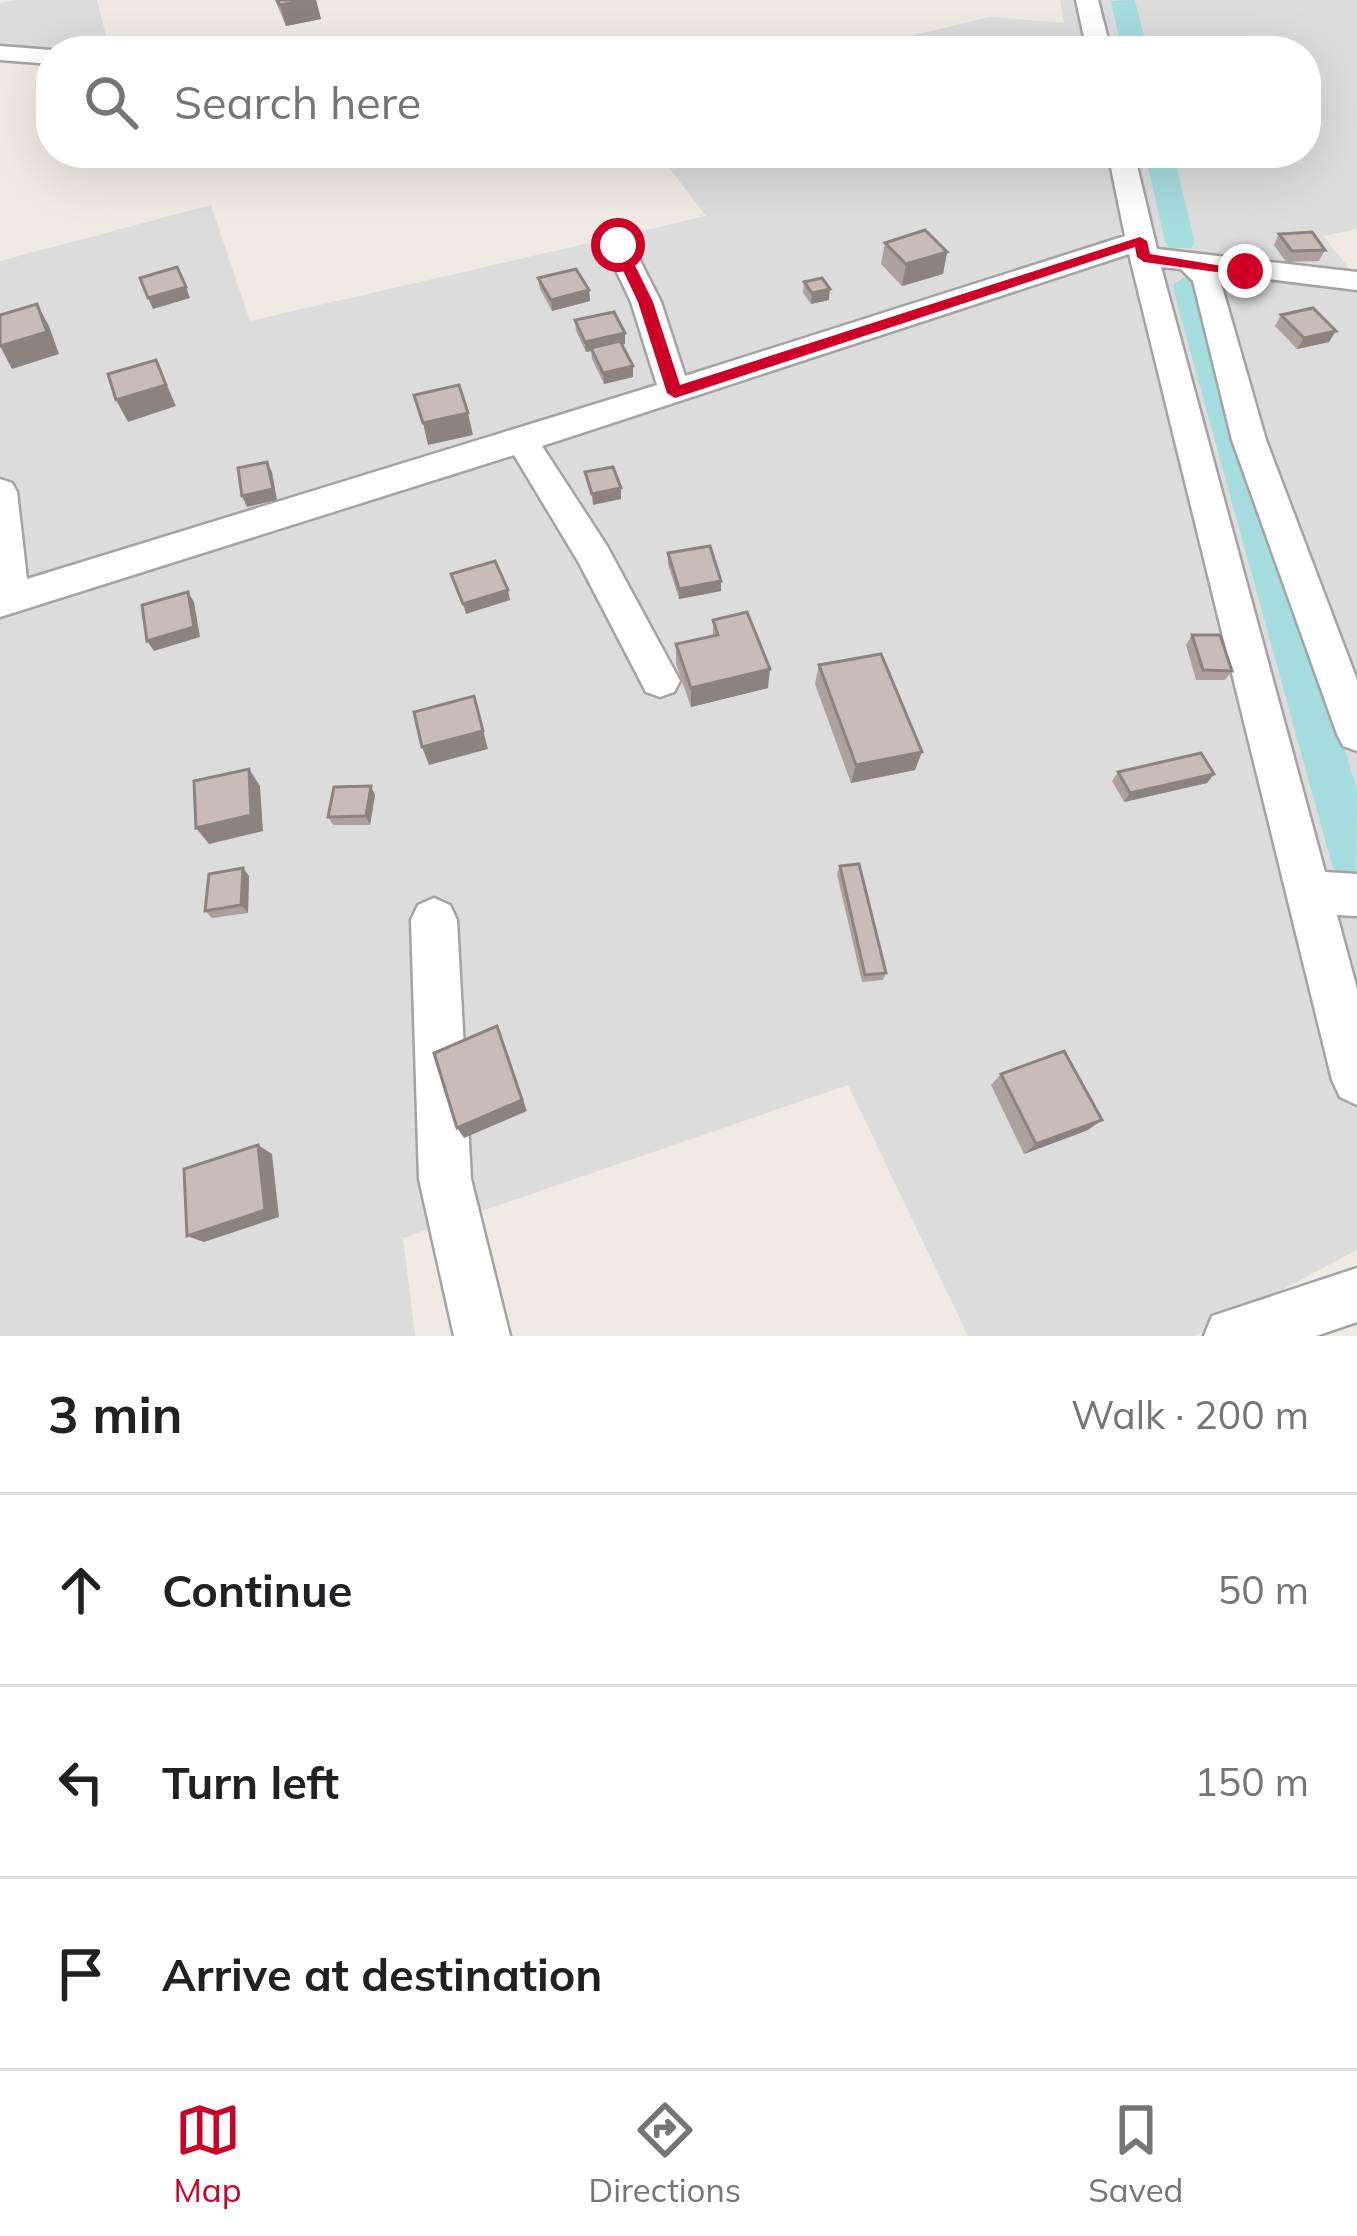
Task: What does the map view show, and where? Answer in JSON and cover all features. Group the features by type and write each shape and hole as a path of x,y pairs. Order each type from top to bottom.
{"street":[{"path":"1088,0 1096,36"},
{"path":"0,53 36,56"},
{"path":"1124,168 1357,1079"},
{"path":"618,245 646,302 675,393"},
{"path":"0,491 5,601 1142,249 1190,261 1357,281"},
{"path":"1190,261 1207,278 1249,440 1357,734"},
{"path":"522,441 594,556 660,681"},
{"path":"1309,892 1357,895"},
{"path":"434,920 445,1179 482,1336"},
{"path":"1232,1336 1357,1295"}],"shaded area":[{"path":"97,0 106,36 36,36 36,48 0,47 0,3"},
{"path":"1060,0 1357,0 1357,229 1323,236 1357,278 1357,1250 1194,1336 968,1336 848,1085 403,1238 415,1336 0,1336 0,261 211,205 250,321 706,216 669,168 1321,168 1321,36 910,36 990,17 1064,23"}],"building":[{"path":"925,230 947,252 906,264 885,243"},
{"path":"1312,232 1325,250 1292,251 1279,234"},
{"path":"177,267 186,287 148,298 140,278"},
{"path":"576,269 589,290 551,300 538,278"},
{"path":"822,278 830,289 812,293 804,282"},
{"path":"37,304 47,332 0,346 0,315"},
{"path":"1313,308 1336,331 1304,338 1281,315"},
{"path":"614,312 625,333 585,342 575,320"},
{"path":"620,341 633,366 603,373 591,348"},
{"path":"156,360 166,385 116,400 108,374"},
{"path":"459,385 468,413 423,423 414,395"},
{"path":"267,462 273,489 242,496 238,468"},
{"path":"613,467 621,488 592,494 585,472"},
{"path":"710,546 721,581 679,589 668,553"},
{"path":"495,561 508,590 463,604 451,574"},
{"path":"188,592 194,627 147,641 142,605"},
{"path":"747,612 770,669 691,688 676,644 718,635 713,620"},
{"path":"1192,635 1220,635 1232,671 1203,670"},
{"path":"881,654 922,752 856,765 819,665"},
{"path":"474,696 483,731 422,747 414,712"},
{"path":"1201,753 1214,774 1130,793 1118,772"},
{"path":"249,769 251,815 196,828 194,781"},
{"path":"371,786 366,816 328,817 334,787"},
{"path":"859,864 886,973 865,975 840,866"},
{"path":"243,868 241,905 205,911 209,874"},
{"path":"497,1026 522,1100 457,1128 434,1053"},
{"path":"1064,1051 1102,1120 1036,1144 1001,1074"},
{"path":"258,1145 265,1210 187,1236 184,1169"}],"waterway":[{"path":"1123,1 1131,36"},
{"path":"1163,168 1180,242"},
{"path":"1188,285 1356,865"}],"route":[{"path":"618,245 646,302 675,393 1140,241 1144,257 1245,271"}]}
